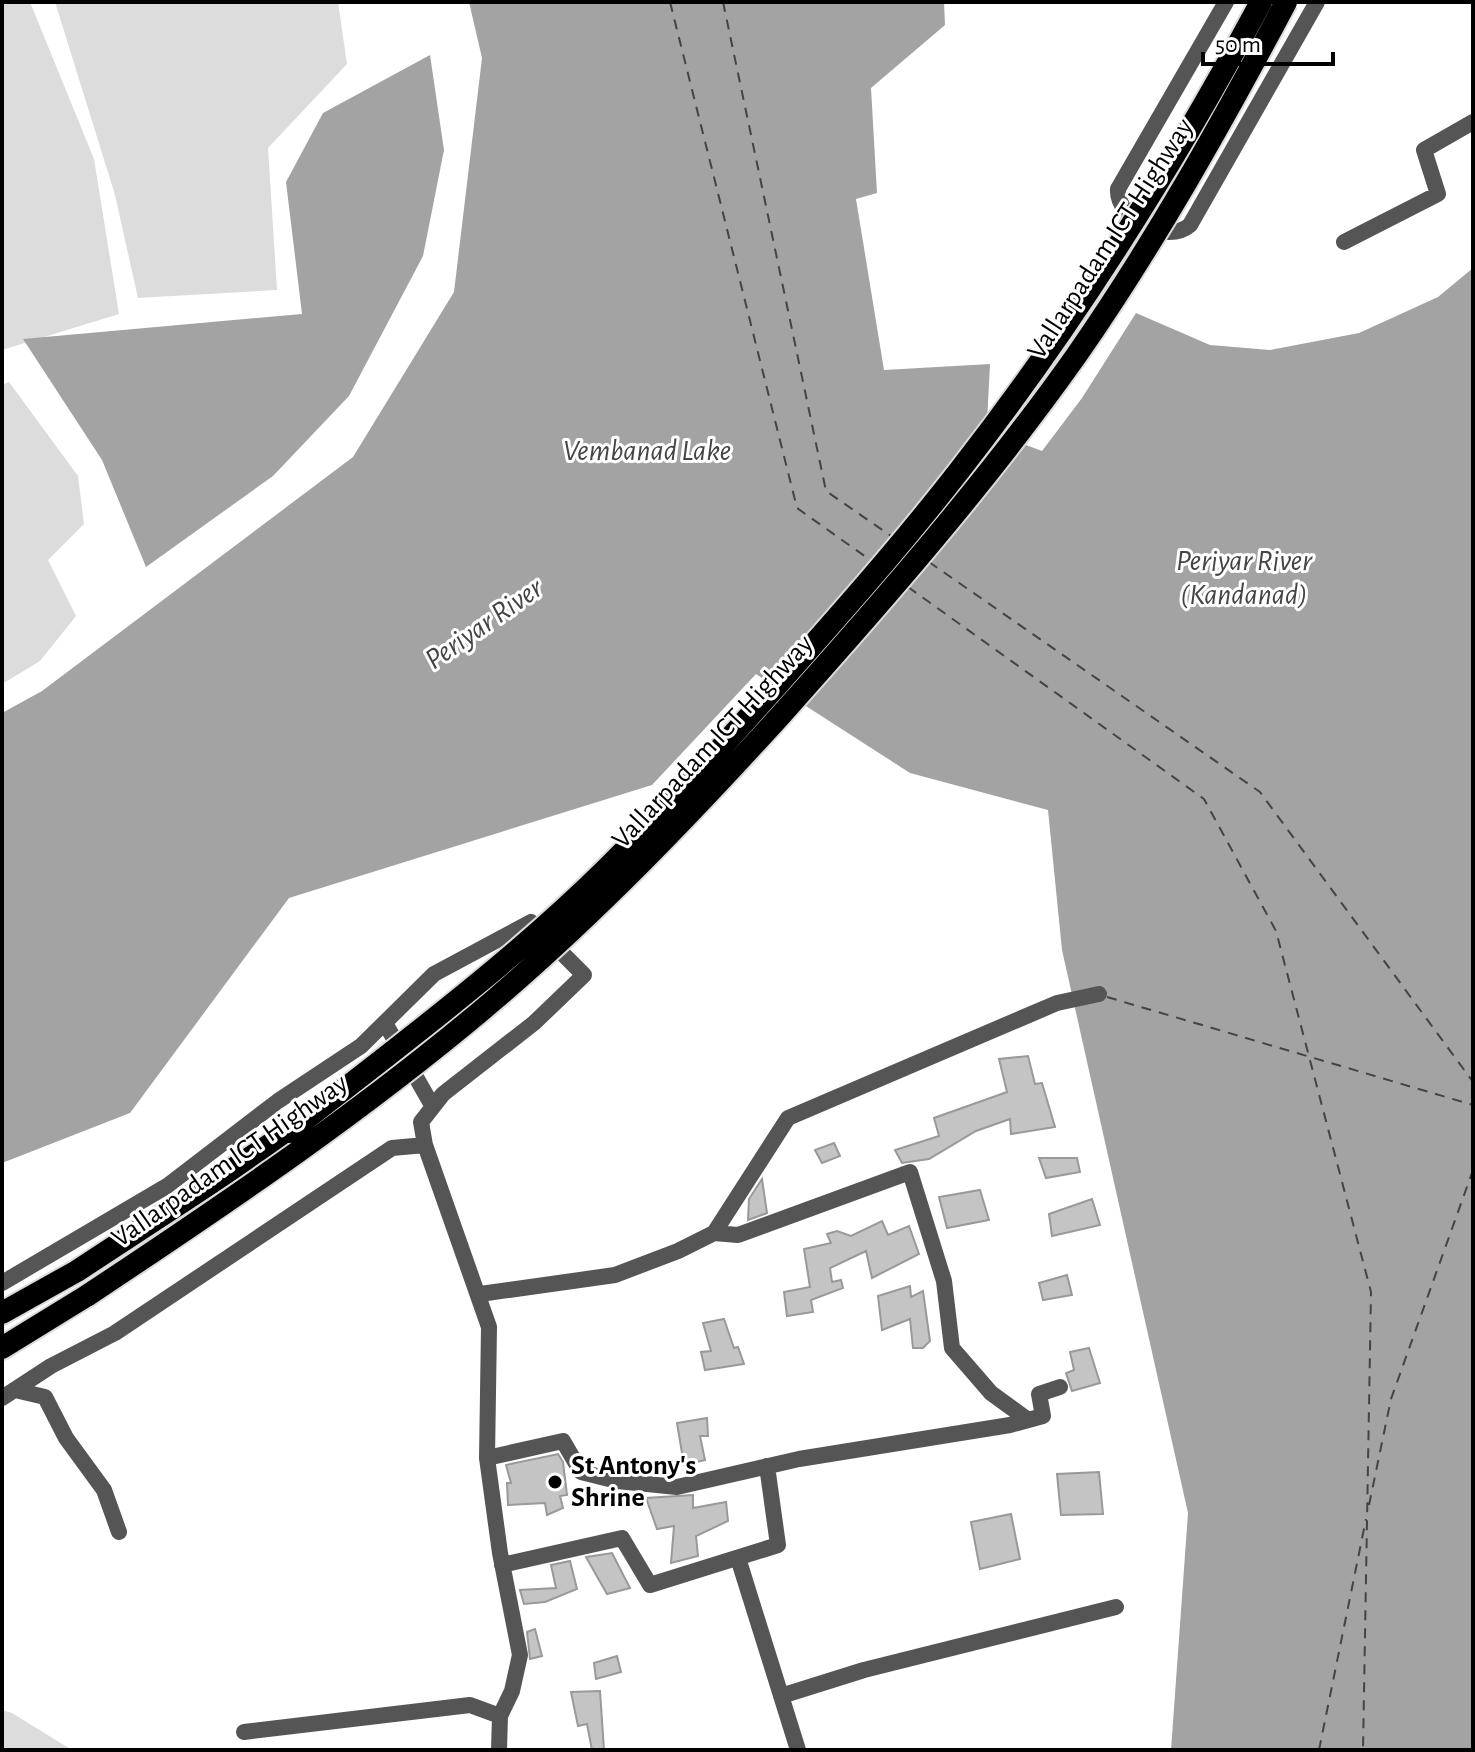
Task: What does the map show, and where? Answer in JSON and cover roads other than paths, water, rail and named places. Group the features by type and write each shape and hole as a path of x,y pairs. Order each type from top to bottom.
{"highway":[{"name":"Vallarpadam ICT Highway","path":"2,1313 77,1271 289,1132 493,971 607,868 697,775 847,606 958,473 1031,374 1154,187 1261,2"},
{"name":"Vallarpadam ICT Highway","path":"2,1348 88,1295 302,1152 391,1084 549,951 683,823 905,573 1076,356 1226,114 1286,2"}],"street":[{"path":"1226,2 1118,189 1120,207 1125,214 1167,233 1177,233 1190,225 1317,2"},
{"path":"1344,242 1438,194 1424,150 1473,122"},
{"path":"2,1283 167,1186 278,1101 361,1046 434,974 531,922 584,975 534,1023 443,1094 421,1122 425,1145 480,1294 489,1327 487,1458 502,1565 520,1655 512,1691 500,1716 499,1750"},
{"path":"480,1294 615,1275 678,1251 714,1233 788,1118 1057,1003 1099,994"},
{"path":"385,1023 433,1107"},
{"path":"8,1394 115,1333 392,1148 425,1145"},
{"path":"714,1233 738,1235 910,1172 944,1281 952,1348 991,1393 1028,1420"},
{"path":"487,1458 563,1441 581,1472 617,1481 677,1487 767,1466 1028,1420 1043,1416 1039,1394 1060,1387"},
{"path":"8,1394 45,1397 66,1438 104,1490 119,1532"},
{"path":"502,1565 622,1538 650,1585 778,1545 767,1466"},
{"path":"738,1558 798,1750"},
{"path":"781,1696 864,1670 1116,1607"},
{"path":"244,1732 470,1705 500,1716"}],"water":[{"path":"469,2 944,2 945,25 871,88 877,193 856,199 884,370 990,364 987,422 1018,442 1042,451 1082,398 1136,313 1210,345 1270,350 1359,333 1438,297 1473,268 1473,1750 1171,1750 1188,1513 1062,950 1048,810 910,773 756,674 652,785 289,898 130,1113 2,1163 2,713 42,691 353,457 454,292 482,58"},
{"path":"430,55 444,150 423,256 349,396 273,476 146,567 102,460 23,339 302,314 286,182 323,113"}],"place":[{"name":"St Antony's Shrine","path":"555,1482"}],"water label":[{"name":"Vembanad Lake","path":"647,451"},
{"name":"Periyar River (Kandanad)","path":"1244,578"},
{"name":"Periyar River","path":"484,624"}]}
